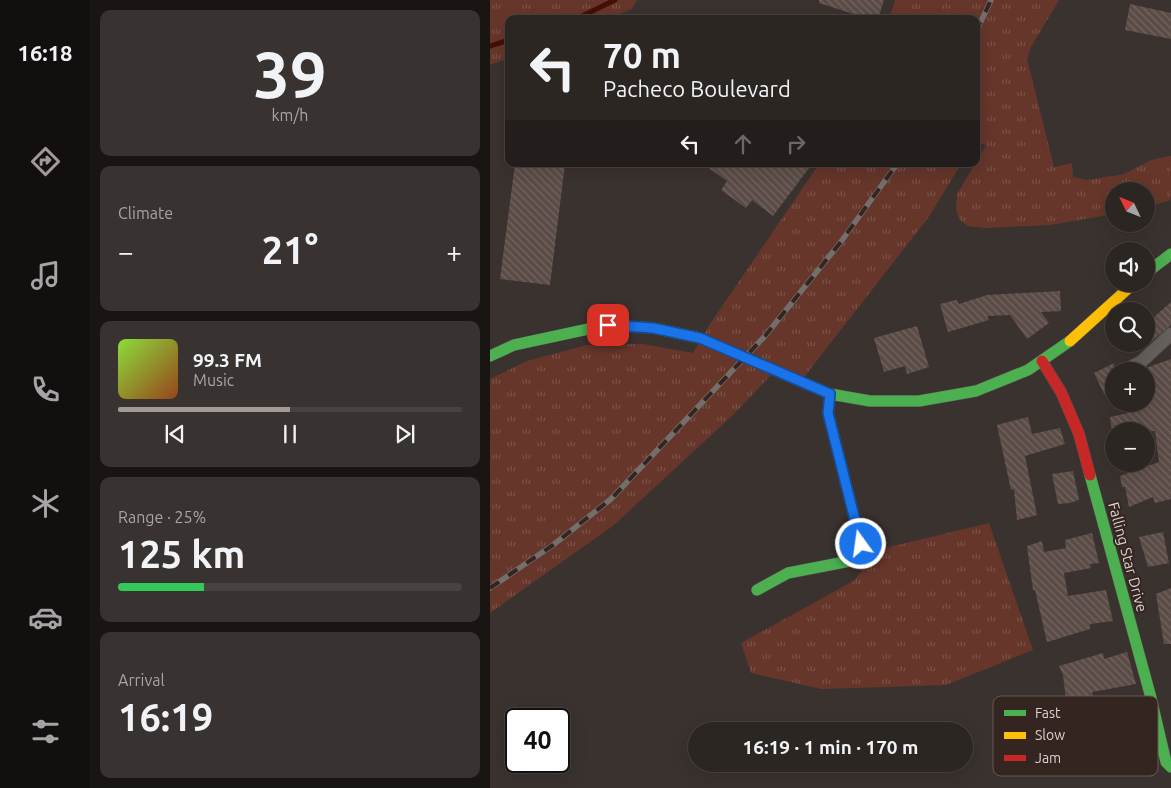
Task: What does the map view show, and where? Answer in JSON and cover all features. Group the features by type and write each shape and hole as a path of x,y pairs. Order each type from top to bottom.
{"main road":[{"path":"1155,266 1171,254"},
{"path":"490,356 514,345 608,325 653,328 700,338 830,394 870,401 919,401 976,391 1028,370 1076,337 1124,292"},
{"name":"Falling Star Drive","path":"1042,361 1062,392 1079,434 1150,696"},
{"path":"757,590 788,573 850,561 861,544 828,413 830,394"},
{"name":"Falling Star Drive","path":"1158,728 1166,762 1171,767"}],"street":[{"path":"1141,362 1171,334"}],"green space":[{"path":"490,0 637,0 632,9 617,15 505,15 505,59 490,65"},
{"path":"895,0 1059,0 1031,47 1027,59 1054,167 1072,163 1073,177 1087,180 1124,174 1151,160 1171,156 1171,200 1155,204 1155,182 1105,182 1105,216 1050,225 985,228 968,226 959,219 956,209 957,194 973,167 980,167 980,156 986,146 980,142 980,15 890,15"},
{"path":"817,167 959,167 928,218 801,381 775,371 734,414 614,525 490,613 490,379 527,361 587,345 643,344 693,353 710,324"},
{"path":"989,523 1033,650 946,685 821,689 751,673 741,643 855,580 877,550"}],"building":[{"path":"819,0 884,0 879,15 856,15 819,3"},
{"path":"1130,4 1171,13 1171,39 1125,30"},
{"path":"515,167 565,167 550,285 500,279"},
{"path":"707,167 810,167 773,216 752,200 746,208 721,190 727,181"},
{"path":"1060,291 1061,311 1041,312 1049,323 1027,339 1010,315 987,316 989,320 948,332 940,304 956,300 959,304 987,295"},
{"path":"1171,302 1171,325 1155,338 1155,316"},
{"path":"917,326 929,367 907,374 905,366 884,372 874,338"},
{"path":"1171,359 1171,499 1155,503 1153,497 1129,507 1125,487 1122,487 1120,476 1131,472 1155,472 1155,463 1159,462 1155,422 1111,422 1110,417 1133,412 1155,412 1155,365"},
{"path":"1105,368 1105,394 1104,394 1094,373"},
{"path":"1028,417 1032,434 1060,428 1065,444 1025,456 1037,515 1017,520 1014,489 1011,490 997,425"},
{"path":"1073,471 1079,500 1058,504 1052,474"},
{"path":"1163,532 1169,563 1148,567 1139,537"},
{"path":"1092,533 1099,563 1090,564 1091,568 1064,573 1068,596 1106,590 1113,621 1090,624 1090,629 1047,642 1035,590 1033,590 1027,546 1042,541 1044,552 1066,548 1065,540"},
{"path":"1171,588 1171,644 1164,644 1156,594"},
{"path":"1127,652 1136,684 1092,692 1093,696 1066,696 1063,675 1059,666 1103,653 1104,659"}],"waterway":[{"path":"584,15 615,0"},
{"path":"490,46 505,41"}],"railway":[{"path":"980,23 991,0"},
{"path":"490,588 553,545 611,499 765,336 840,243 895,167"}],"traffic: fast":[{"path":"1155,266 1171,254"},
{"path":"490,356 514,345 607,325 653,328 700,338 830,394 870,401 919,401 976,391 1028,370 1070,341"},
{"path":"757,590 788,573 850,561 861,544 828,413 830,394"},
{"path":"1090,475 1150,696"},
{"path":"1158,728 1166,762 1171,767"}],"traffic: slow":[{"path":"1070,341 1124,292"}],"traffic: jam":[{"path":"1042,361 1061,392 1079,434 1090,475"}],"route":[{"path":"608,325 653,328 700,338 830,394 828,413 861,544"}]}
